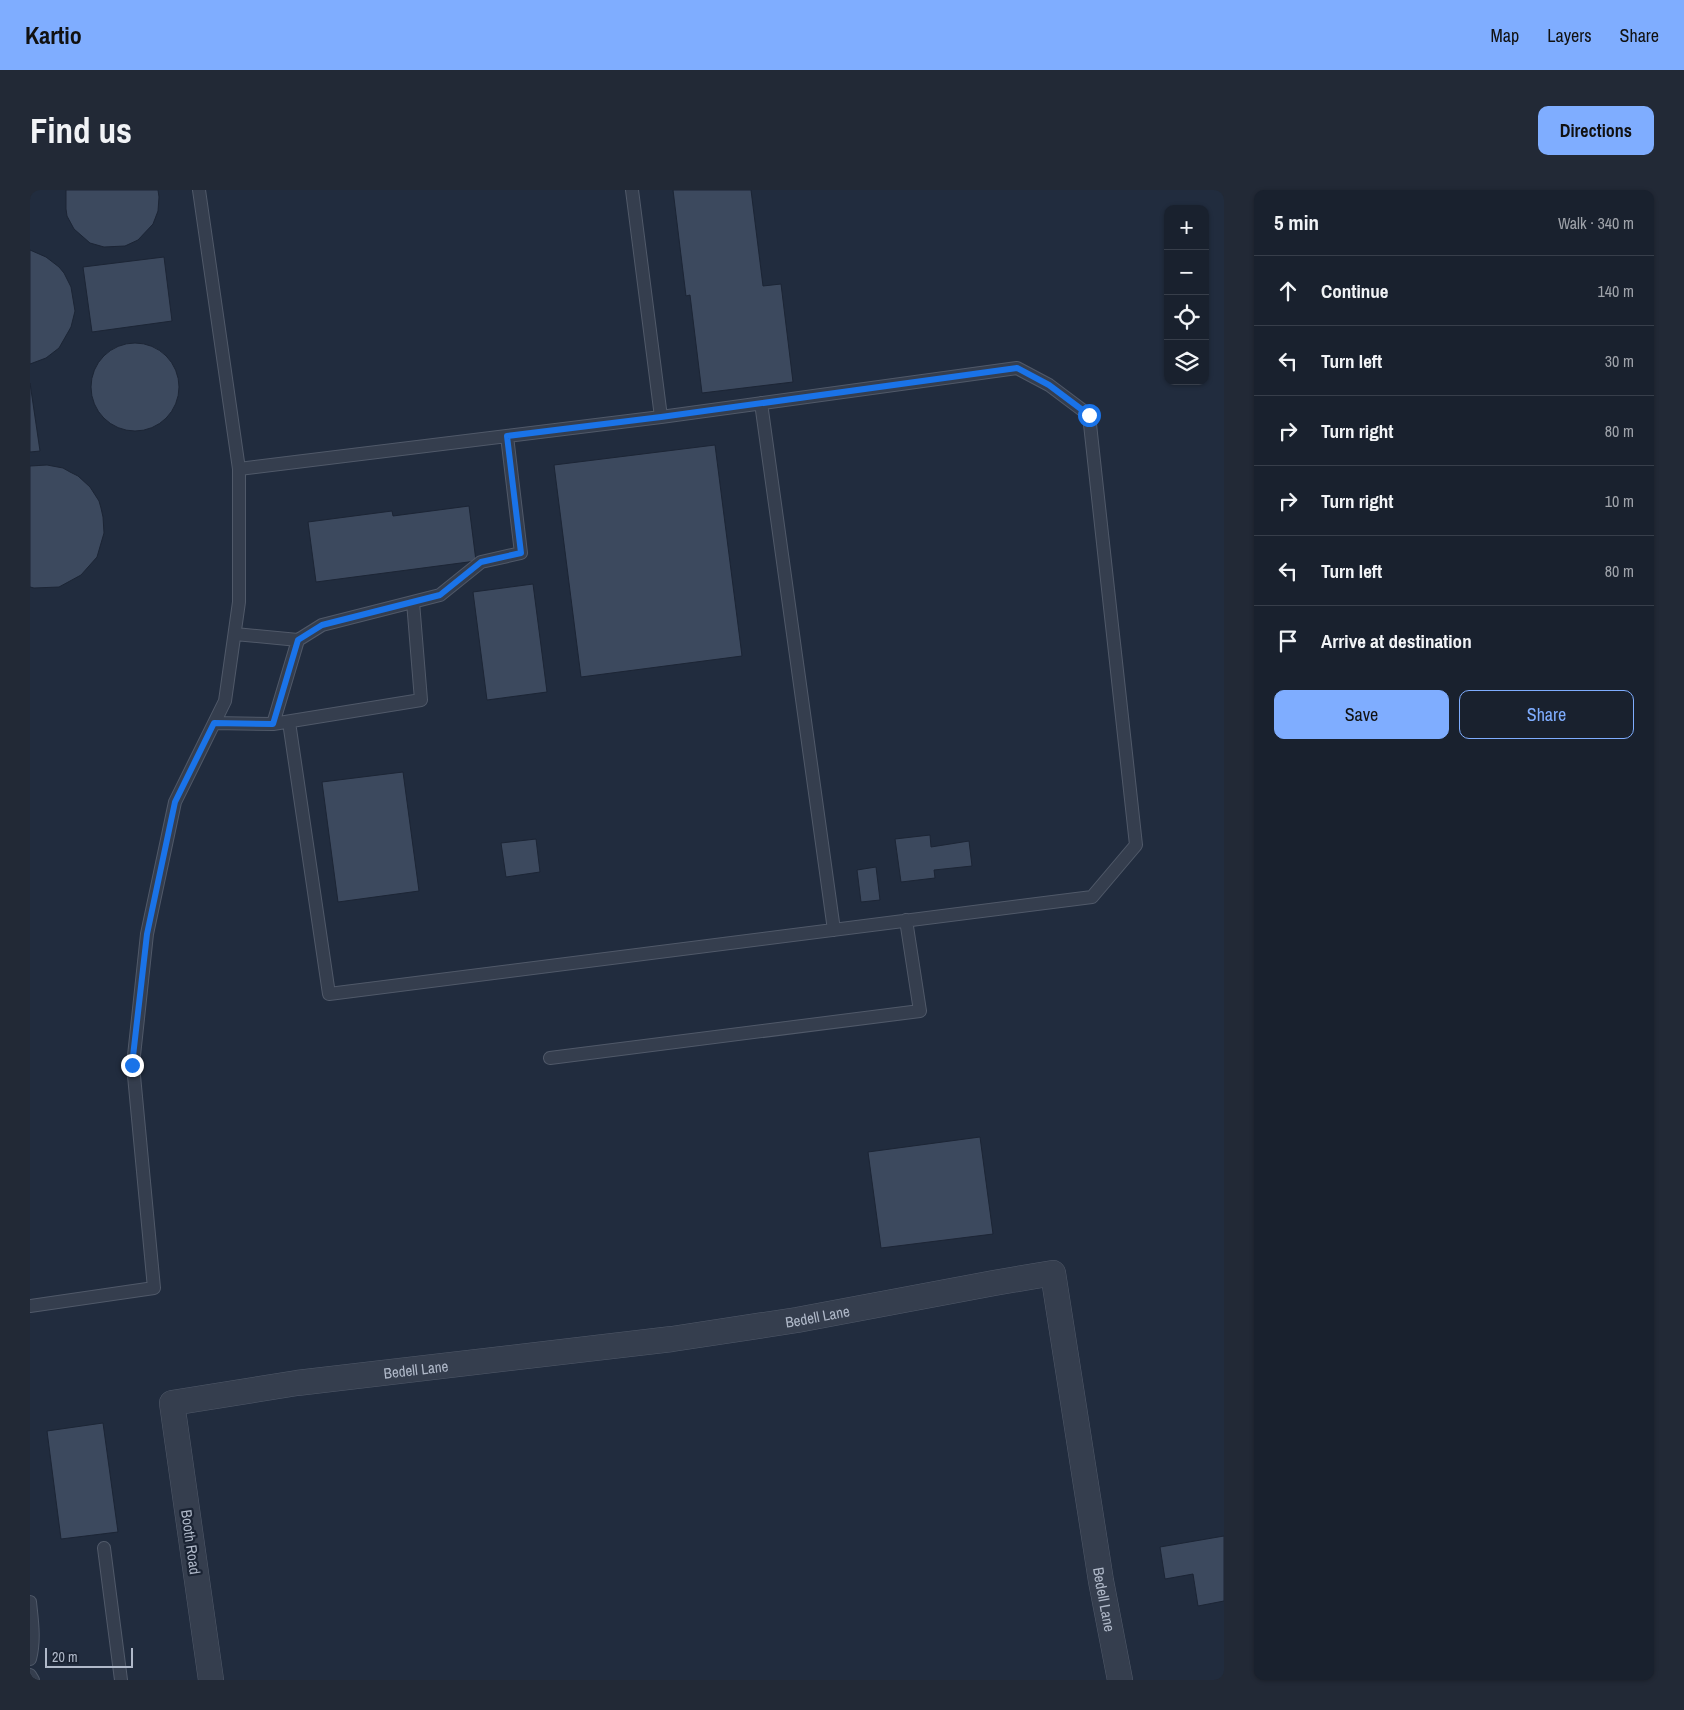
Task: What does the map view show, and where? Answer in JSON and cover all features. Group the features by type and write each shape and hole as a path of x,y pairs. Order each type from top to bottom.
{"street":[{"name":"Bedell Lane","path":"172,1403 297,1383 672,1339 797,1320 994,1282 1053,1273 1101,1581 1120,1680"},
{"name":"Booth Road","path":"172,1403 211,1680"}],"lane":[{"path":"30,1306 154,1288 132,1065 147,934 175,802 225,701 239,602 240,469 199,190"},
{"path":"632,190 661,417"},
{"path":"240,469 661,417 1017,368 1049,385 1089,415 1136,845 1092,897 329,994 289,722"},
{"path":"761,403 834,930"},
{"path":"235,634 298,640 322,625 440,595 481,562 521,553 507,436"},
{"path":"214,723 273,724 422,700 412,602"},
{"path":"273,724 298,640"},
{"path":"550,1058 920,1011 906,920"},
{"path":"104,1548 120,1680"},
{"path":"30,1602 33,1627 33,1648 30,1659"},
{"path":"30,1675 33,1680"}],"building":[{"path":"66,190 158,190 158,211 153,224 138,240 125,246 104,247 90,243 74,229 67,216"},
{"path":"673,190 751,190 763,286 781,284 793,382 702,393 690,295 686,296"},
{"path":"30,250 46,257 64,273 71,287 75,311 71,327 59,348 46,358 30,364"},
{"path":"164,257 172,321 92,332 83,267"},
{"path":"135,343 152,347 166,356 175,370 179,387 175,404 166,418 152,427 135,431 118,427 104,418 95,404 91,387 95,370 104,356 118,347"},
{"path":"30,383 40,451 30,452"},
{"path":"715,445 742,656 581,677 554,465"},
{"path":"47,465 63,468 78,476 90,487 99,501 104,533 97,557 81,575 59,587 34,588 30,587 30,466"},
{"path":"469,506 476,561 316,582 308,522 392,511 393,516"},
{"path":"533,584 547,692 487,700 473,592"},
{"path":"403,772 419,891 338,902 322,782"},
{"path":"930,835 931,847 969,841 972,866 934,870 935,878 901,882 895,839"},
{"path":"536,839 540,872 506,877 501,843"},
{"path":"876,867 880,900 861,902 857,870"},
{"path":"980,1137 993,1234 881,1248 868,1152"},
{"path":"103,1423 118,1532 61,1539 47,1431"},
{"path":"1224,1536 1224,1601 1198,1606 1193,1574 1165,1579 1160,1547"}],"route":[{"path":"132,1065 147,934 175,802 214,723 273,724 298,640 322,625 440,595 481,562 521,553 507,436 661,417 1017,368 1049,385 1089,415"}]}
